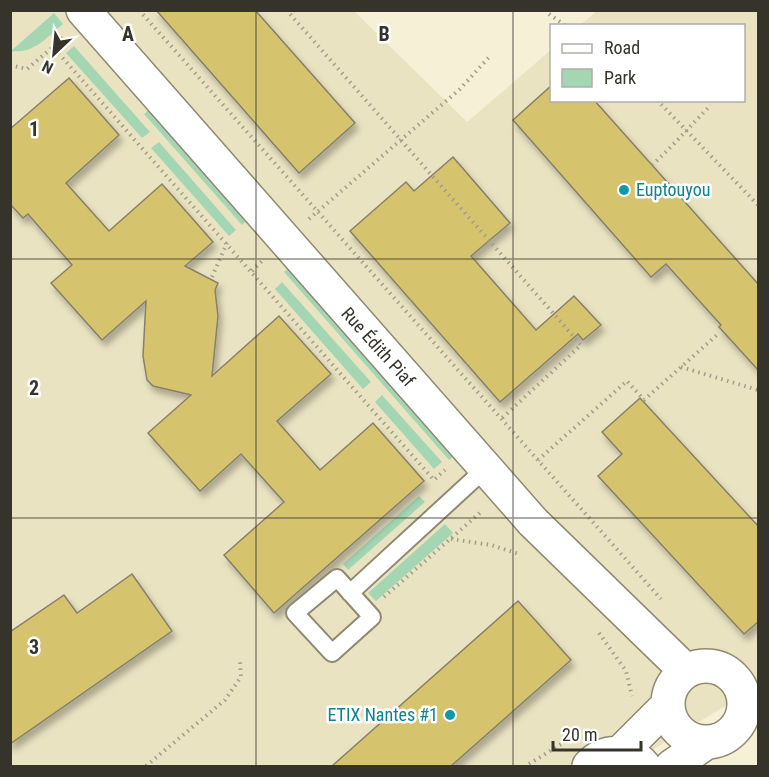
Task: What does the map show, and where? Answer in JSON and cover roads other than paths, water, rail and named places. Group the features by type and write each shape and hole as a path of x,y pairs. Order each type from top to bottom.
{"street":[{"name":"Rue Édith Piaf","path":"76,21 285,241 477,476 708,666"},
{"path":"589,766 598,758 609,754 632,760 667,706 671,686 677,678 708,666 735,679 741,690 751,698 738,725 730,734 719,740 707,742 695,741 675,729 667,706"},
{"path":"672,766 707,742"}],"lane":[{"path":"350,593 477,476"},
{"path":"337,578 350,593 372,617 332,653 296,613 337,578"}],"place":[{"name":"Euptouyou","path":"624,190"},
{"name":"ETIX Nantes #1","path":"450,715"}]}
